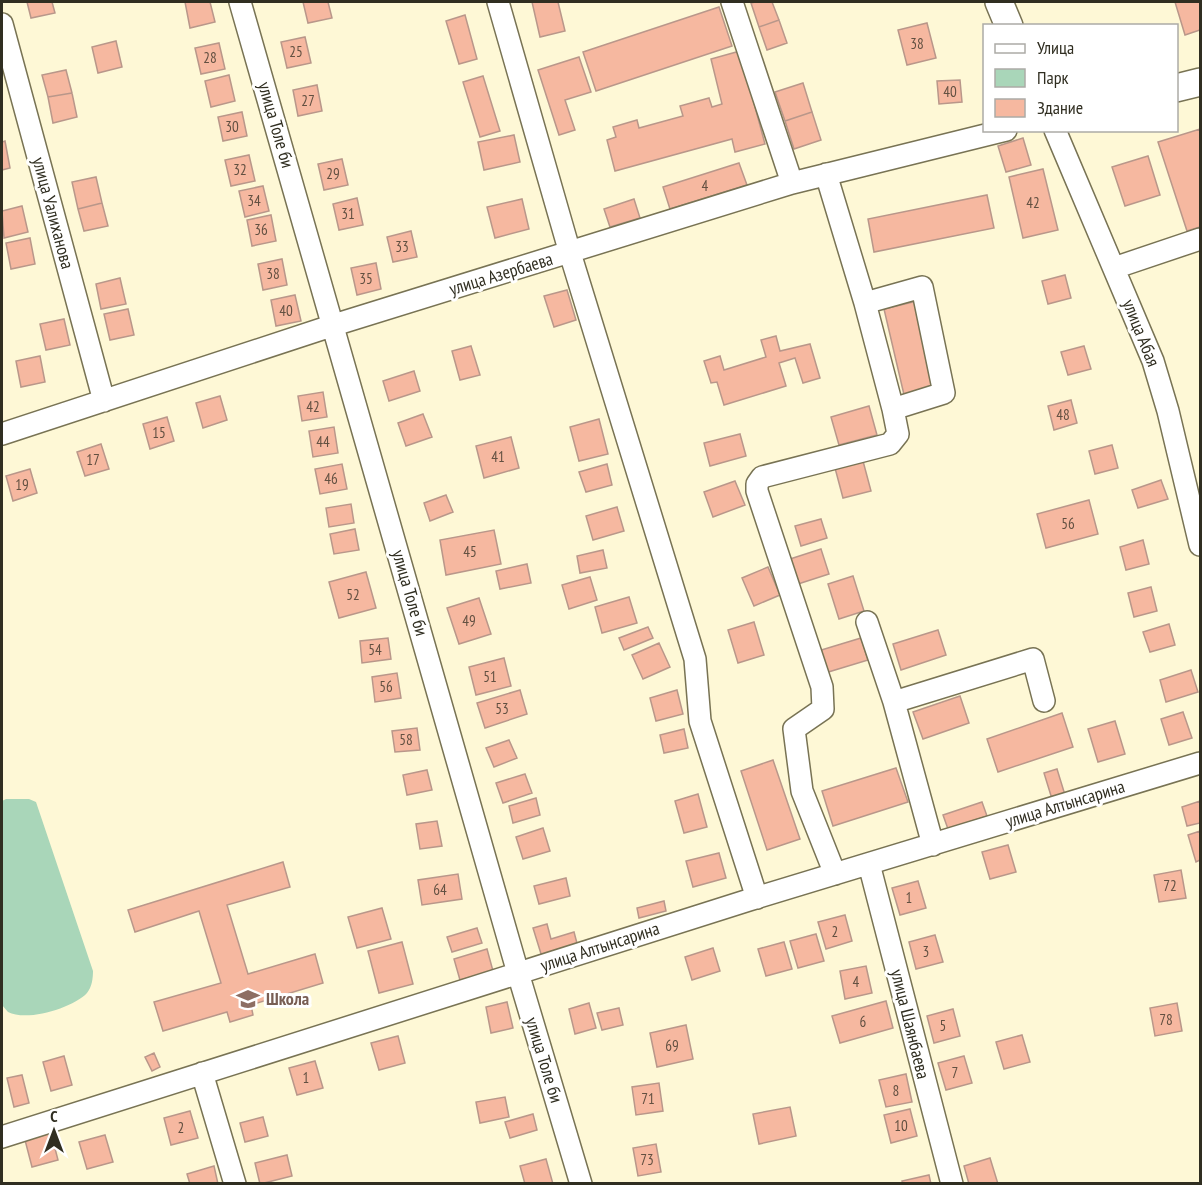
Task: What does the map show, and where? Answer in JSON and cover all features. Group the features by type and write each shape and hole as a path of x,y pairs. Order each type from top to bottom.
{"main road":[{"path":"999,2 1009,24"},
{"path":"1178,88 1200,82"}],"street":[{"name":"улица Толе би","path":"240,2 518,973 581,1184"},
{"path":"498,2 570,253 695,659 700,722 757,898"},
{"path":"732,2 792,183"},
{"name":"улица Уалиханова","path":"2,24 104,401"},
{"name":"улица Азербаева","path":"2,434 334,325 792,183 998,132"},
{"name":"улица Абая","path":"1056,132 1153,361 1194,492 1200,544"},
{"path":"826,174 865,303 898,434 890,444 762,477 757,484 757,491 822,687 823,710 794,729 802,791 835,874"},
{"path":"1114,268 1200,239"},
{"path":"865,303 922,287 944,393 893,409"},
{"path":"867,622 894,702 933,845"},
{"path":"894,702 1033,659 1044,701"},
{"name":"улица Алтынсарина","path":"2,1137 757,898 1200,763"},
{"name":"улица Шаянбаева","path":"869,864 952,1184"},
{"path":"202,1073 235,1184"}],"green space":[{"path":"29,799 36,802 93,971 90,988 80,999 61,1008 38,1014 16,1015 8,1012 2,1005 2,801"}],"building":[{"path":"27,2 52,2 55,13 31,18"},
{"path":"185,2 210,2 215,22 190,28"},
{"path":"303,2 328,2 332,18 308,23"},
{"path":"532,2 558,2 565,31 540,37"},
{"path":"772,2 779,20 759,27 751,3"},
{"path":"1175,2 1200,2 1200,30 1185,35"},
{"path":"719,7 732,46 596,91 583,52"},
{"path":"465,15 477,59 459,64 446,21"},
{"path":"779,20 787,43 767,50 759,27"},
{"path":"927,23 936,58 907,65 898,30"},
{"path":"305,37 311,63 287,68 281,42"},
{"path":"116,41 122,67 98,73 92,47"},
{"path":"219,43 225,69 201,74 195,48"},
{"path":"740,51 765,144 735,152 732,139 615,171 607,140 616,137 613,127 637,120 639,128 683,116 680,106 709,98 712,107 722,104 711,59"},
{"path":"579,57 591,92 565,100 575,130 559,135 538,70"},
{"path":"66,70 72,93 48,97 42,75"},
{"path":"229,75 235,101 211,107 205,81"},
{"path":"483,76 500,131 480,137 463,82"},
{"path":"960,80 962,102 939,104 937,81"},
{"path":"803,83 812,112 785,121 775,92"},
{"path":"317,85 322,111 298,116 293,90"},
{"path":"72,93 77,117 53,123 48,97"},
{"path":"242,112 247,136 223,141 218,117"},
{"path":"812,112 821,140 794,149 785,121"},
{"path":"1200,129 1200,227 1187,231 1158,142"},
{"path":"514,135 520,162 484,170 478,142"},
{"path":"1023,138 1031,165 1006,172 998,146"},
{"path":"5,141 10,168 2,170 2,142"},
{"path":"249,155 255,181 231,186 225,160"},
{"path":"1148,156 1160,195 1125,206 1112,167"},
{"path":"342,159 348,185 324,190 318,164"},
{"path":"739,163 747,185 670,209 663,187"},
{"path":"1043,169 1058,230 1023,238 1009,177"},
{"path":"96,177 102,203 78,209 72,182"},
{"path":"263,186 269,211 245,217 239,191"},
{"path":"987,195 994,228 874,252 868,219"},
{"path":"357,198 363,225 339,230 333,204"},
{"path":"522,199 529,229 495,238 487,207"},
{"path":"634,199 640,218 610,227 604,209"},
{"path":"102,203 108,226 84,231 78,209"},
{"path":"22,206 28,232 4,238 2,211"},
{"path":"271,215 276,241 252,246 247,220"},
{"path":"411,231 417,257 393,262 387,237"},
{"path":"30,238 35,264 11,269 6,243"},
{"path":"282,259 287,285 263,290 258,264"},
{"path":"376,263 381,289 357,295 351,268"},
{"path":"1065,275 1071,298 1048,304 1042,281"},
{"path":"120,278 126,304 101,309 96,284"},
{"path":"567,290 576,320 554,327 544,296"},
{"path":"295,295 301,321 276,326 271,300"},
{"path":"917,301 938,391 905,399 884,309"},
{"path":"128,309 134,335 110,340 104,314"},
{"path":"64,319 70,345 46,350 40,324"},
{"path":"776,336 780,351 810,344 820,378 803,383 795,358 779,363 786,386 724,405 717,382 711,383 704,361 720,356 724,370 766,357 761,340"},
{"path":"471,346 480,375 460,380 452,351"},
{"path":"1084,346 1091,369 1068,375 1061,352"},
{"path":"40,356 45,382 21,387 16,361"},
{"path":"414,371 420,391 389,401 383,381"},
{"path":"323,392 327,417 302,421 298,396"},
{"path":"220,396 227,420 203,428 196,403"},
{"path":"1071,400 1077,423 1054,430 1048,406"},
{"path":"869,406 877,435 839,445 831,417"},
{"path":"423,414 432,437 406,446 398,423"},
{"path":"167,417 174,441 150,449 143,424"},
{"path":"599,419 608,454 579,461 570,427"},
{"path":"334,427 338,453 313,457 309,431"},
{"path":"740,434 746,456 710,466 704,443"},
{"path":"511,437 519,468 484,478 476,446"},
{"path":"101,444 109,469 85,476 77,452"},
{"path":"1112,445 1118,468 1095,474 1089,451"},
{"path":"863,461 871,491 843,498 835,468"},
{"path":"342,464 347,489 320,494 315,469"},
{"path":"607,464 612,485 586,492 579,472"},
{"path":"30,469 37,493 13,501 6,476"},
{"path":"1161,480 1168,499 1138,508 1132,490"},
{"path":"735,481 745,505 713,517 704,492"},
{"path":"446,495 453,512 430,521 424,503"},
{"path":"1089,500 1098,534 1046,548 1037,514"},
{"path":"351,504 354,523 329,527 326,508"},
{"path":"617,507 624,531 593,540 586,516"},
{"path":"821,519 827,538 801,546 795,526"},
{"path":"355,529 359,550 334,554 330,534"},
{"path":"494,530 501,564 446,575 440,540"},
{"path":"1143,540 1149,564 1126,570 1120,547"},
{"path":"821,549 829,574 798,584 790,559"},
{"path":"603,550 607,568 580,573 577,556"},
{"path":"527,564 531,583 500,589 496,571"},
{"path":"768,567 780,595 754,606 742,578"},
{"path":"366,572 376,608 339,618 329,582"},
{"path":"853,576 864,611 839,619 828,584"},
{"path":"590,577 597,600 569,609 562,585"},
{"path":"1151,587 1157,611 1134,617 1128,593"},
{"path":"629,597 637,623 602,633 595,607"},
{"path":"479,598 491,634 459,644 447,608"},
{"path":"754,622 764,655 738,663 728,630"},
{"path":"1169,624 1175,645 1150,652 1143,632"},
{"path":"648,627 653,638 624,650 619,638"},
{"path":"938,630 946,655 901,670 893,644"},
{"path":"388,638 391,659 362,663 360,641"},
{"path":"861,638 868,660 825,673 818,651"},
{"path":"659,643 670,667 643,679 632,655"},
{"path":"504,658 511,686 476,695 469,667"},
{"path":"1191,670 1198,692 1166,702 1160,680"},
{"path":"397,673 401,698 375,702 372,677"},
{"path":"520,690 527,714 485,728 477,703"},
{"path":"677,690 683,714 656,721 650,698"},
{"path":"960,696 969,723 923,739 913,712"},
{"path":"1183,712 1192,738 1169,745 1161,719"},
{"path":"1062,713 1073,747 998,772 987,739"},
{"path":"1115,721 1125,754 1098,762 1088,729"},
{"path":"417,728 420,750 395,752 392,731"},
{"path":"684,729 688,748 664,753 660,735"},
{"path":"509,740 517,758 494,767 486,748"},
{"path":"773,760 800,839 767,850 741,771"},
{"path":"896,768 908,802 833,826 822,791"},
{"path":"1057,769 1065,795 1052,799 1044,773"},
{"path":"427,770 432,790 407,795 403,775"},
{"path":"525,774 532,793 503,803 496,783"},
{"path":"698,794 707,827 684,833 675,801"},
{"path":"536,798 540,815 513,823 509,806"},
{"path":"1200,801 1200,823 1187,826 1182,807"},
{"path":"982,802 987,816 948,829 943,815"},
{"path":"437,821 442,846 420,849 416,824"},
{"path":"543,828 550,851 523,859 516,837"},
{"path":"1200,831 1200,860 1196,862 1188,835"},
{"path":"1008,845 1016,872 990,879 982,852"},
{"path":"719,853 726,878 693,887 686,861"},
{"path":"283,862 290,887 227,905 248,974 315,954 323,983 251,1005 253,1015 230,1022 227,1012 163,1031 154,1002 221,983 199,911 135,932 128,910"},
{"path":"1181,870 1186,898 1159,902 1154,875"},
{"path":"458,874 462,899 422,905 418,880"},
{"path":"566,878 570,896 539,904 534,886"},
{"path":"918,881 926,908 900,915 892,888"},
{"path":"664,901 666,911 639,918 637,908"},
{"path":"382,908 391,939 357,948 348,917"},
{"path":"845,915 852,941 826,949 818,922"},
{"path":"547,924 551,939 574,932 578,947 542,957 533,928"},
{"path":"477,928 482,943 452,952 447,937"},
{"path":"816,934 824,961 798,968 790,941"},
{"path":"935,935 943,962 916,969 909,942"},
{"path":"402,942 413,984 379,993 368,951"},
{"path":"784,942 792,969 766,976 758,949"},
{"path":"713,948 720,971 692,980 685,957"},
{"path":"487,949 493,971 460,980 454,959"},
{"path":"866,966 872,993 845,999 840,971"},
{"path":"886,1001 893,1028 840,1043 832,1016"},
{"path":"507,1002 513,1028 491,1033 486,1007"},
{"path":"589,1003 596,1028 575,1034 569,1009"},
{"path":"1177,1003 1182,1031 1155,1036 1150,1008"},
{"path":"619,1008 623,1025 602,1030 597,1013"},
{"path":"953,1009 960,1036 934,1043 927,1016"},
{"path":"686,1025 693,1059 657,1067 650,1033"},
{"path":"1022,1035 1030,1062 1004,1069 996,1042"},
{"path":"398,1036 405,1063 379,1070 371,1043"},
{"path":"154,1053 160,1067 152,1071 145,1057"},
{"path":"64,1056 72,1085 51,1091 43,1062"},
{"path":"964,1056 972,1083 946,1090 938,1063"},
{"path":"315,1061 323,1088 297,1095 289,1068"},
{"path":"906,1074 912,1102 886,1107 879,1080"},
{"path":"22,1075 29,1103 14,1107 7,1078"},
{"path":"659,1083 663,1111 636,1115 632,1087"},
{"path":"505,1097 509,1117 480,1123 476,1102"},
{"path":"790,1107 796,1136 759,1144 753,1114"},
{"path":"910,1109 917,1136 891,1143 884,1115"},
{"path":"190,1111 198,1138 171,1145 164,1118"},
{"path":"533,1114 537,1130 510,1138 505,1122"},
{"path":"263,1117 268,1136 245,1142 240,1123"},
{"path":"51,1133 58,1160 32,1167 25,1140"},
{"path":"105,1135 113,1162 87,1169 79,1142"},
{"path":"656,1144 661,1172 638,1176 633,1148"},
{"path":"287,1155 292,1176 260,1184 255,1163"},
{"path":"990,1158 998,1184 969,1184 964,1166"},
{"path":"546,1159 553,1184 525,1184 520,1166"},
{"path":"214,1166 218,1184 190,1184 187,1174"},
{"path":"929,1175 931,1184 903,1184 902,1181"}],"place":[{"name":"Школа","path":"248,999"}]}
